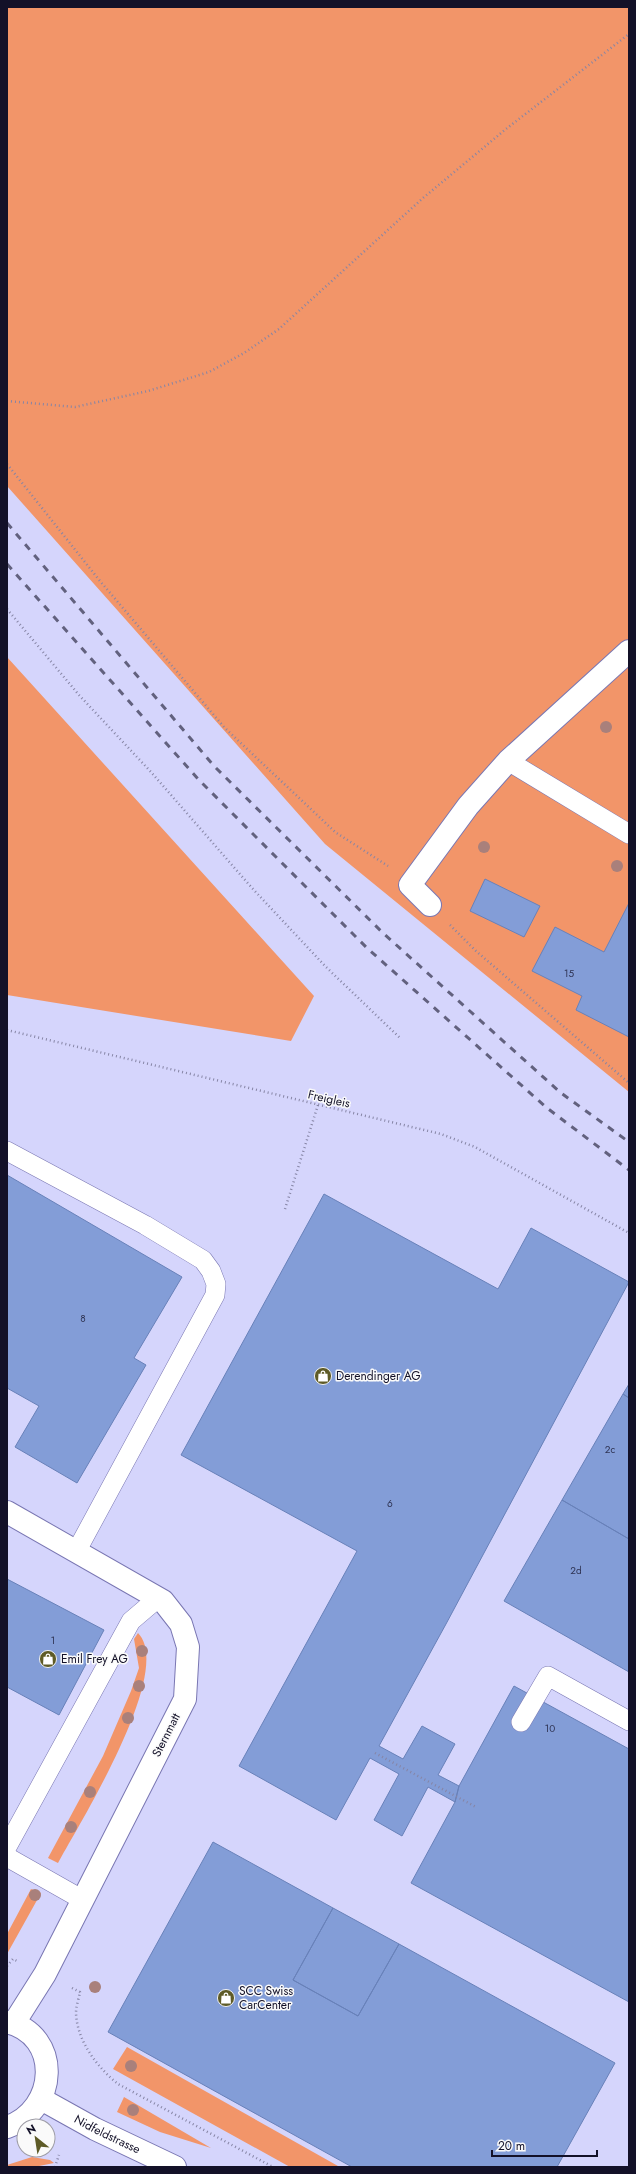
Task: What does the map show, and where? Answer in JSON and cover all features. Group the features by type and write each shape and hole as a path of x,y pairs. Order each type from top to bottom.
{"street":[{"path":"430,905 410,885 468,806 508,761 629,651"},
{"name":"Sternmatt","path":"7,1512 164,1601 181,1624 188,1648 185,1699 45,1974 10,2022"},
{"path":"7,2127 21,2121 33,2111 41,2099 46,2085 47,2070 44,2056 37,2042 27,2031 10,2022"},
{"name":"Nidfeldstrasse","path":"41,2099 95,2129 174,2167"}],"lane":[{"path":"508,761 629,834"},
{"path":"7,1151 145,1225 203,1260 211,1271 216,1284 215,1295 76,1552"},
{"path":"7,1847 131,1621 158,1598"},
{"path":"521,1722 548,1676 629,1721"},
{"path":"7,1857 83,1900"}],"path":[{"path":"7,402 75,406 82,405 148,391 209,372 244,353 279,329 423,198 506,129 629,34"},
{"path":"7,464 100,582 224,727 335,832 385,864 410,885"},
{"path":"7,609 79,695 151,772 252,888 326,967 400,1038"},
{"path":"430,905 476,951 629,1084"},
{"name":"Freigleis","path":"7,1030 318,1106 441,1134 474,1146 629,1233"},
{"path":"285,1209 318,1106"},
{"path":"375,1753 476,1807"},
{"path":"7,1966 13,1959 19,1962"},
{"path":"74,1989 80,1992 76,2013 81,2036 102,2071 118,2084 273,2167"},
{"path":"56,2167 59,2155"}],"shaded area":[{"path":"7,7 629,7 629,1092 325,844 7,486"},
{"path":"7,657 314,996 291,1041 7,995"},
{"path":"138,1633 146,1652 144,1679 134,1712 120,1748 85,1816 58,1863 48,1858 103,1756 131,1691 139,1668 134,1639"},
{"path":"31,1889 41,1893 7,1954 7,1934"},
{"path":"127,2047 340,2167 290,2167 113,2069"},
{"path":"124,2097 211,2148 160,2132 117,2112"},
{"path":"29,2158 50,2160 54,2163 34,2167 7,2167 7,2165"}],"building":[{"path":"485,879 540,906 524,937 470,911"},
{"path":"629,903 629,1037 576,1010 582,996 532,971 555,927 604,952"},
{"path":"7,1175 182,1277 134,1358 146,1365 77,1483 15,1447 39,1406 7,1388"},
{"path":"324,1194 498,1289 531,1228 629,1282 379,1746 403,1759 422,1726 455,1744 438,1775 459,1786 455,1802 428,1787 402,1836 374,1820 399,1774 370,1758 336,1820 239,1766 357,1551 181,1455"},
{"path":"629,1384 629,1398 623,1394"},
{"path":"623,1394 629,1398 629,1539 562,1500"},
{"path":"562,1500 629,1539 629,1672 504,1601"},
{"name":"Emil Frey AG","path":"7,1579 104,1630 59,1715 7,1687"},
{"path":"514,1686 629,1749 629,2002 411,1883 455,1802 459,1786"},
{"name":"SCC Swiss CarCenter","path":"213,1842 333,1908 293,1980 358,2016 399,1944 615,2063 557,2167 352,2167 108,2032"},
{"path":"333,1908 399,1944 358,2016 293,1980"}],"railway":[{"path":"7,523 214,766 383,933 561,1093 629,1142"},
{"path":"7,564 198,779 367,948 547,1108 629,1170"}],"place":[{"name":"Derendinger AG","path":"323,1376"},
{"name":"Emil Frey AG","path":"48,1659"},
{"name":"SCC Swiss CarCenter","path":"226,1998"}]}
